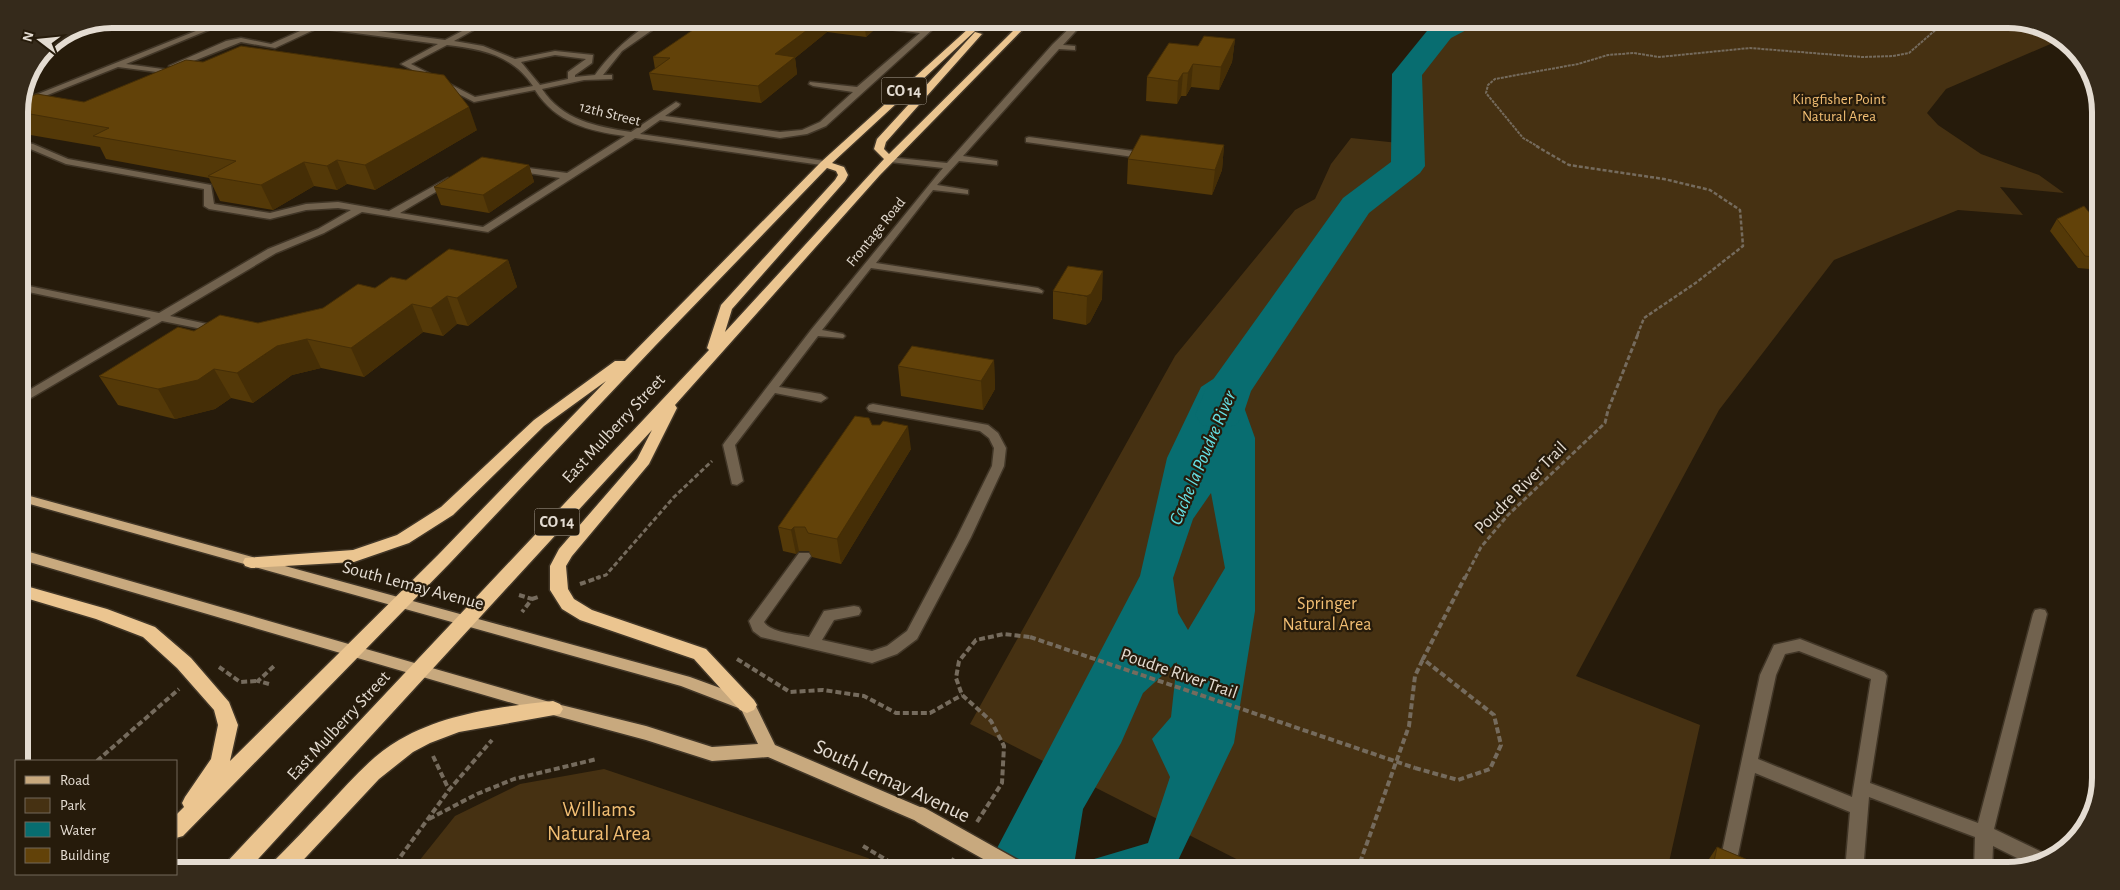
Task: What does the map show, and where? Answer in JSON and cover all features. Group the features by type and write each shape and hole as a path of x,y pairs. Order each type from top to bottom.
{"highway":[{"name":"East Mulberry Street","path":"178,825 451,552 650,342 825,164 974,28"},
{"path":"890,158 879,149 881,141 983,28"},
{"name":"East Mulberry Street","path":"241,862 677,394 890,158 1020,28"},
{"path":"713,352 726,308 840,181 843,175 840,169 825,164"},
{"path":"251,562 354,556 410,535 447,511 538,423 650,342"},
{"path":"677,394 644,461 565,553 558,566 559,590 568,604 586,615 700,654 746,705"},
{"path":"28,593 101,614 149,632 184,663 222,707 228,726 220,762 178,824"},
{"path":"287,862 357,788 387,760 407,746 457,724 486,716 553,709"}],"main road":[{"name":"South Lemay Avenue","path":"28,500 684,681 746,705"},
{"name":"South Lemay Avenue","path":"28,557 351,652 646,733 712,754 768,750 921,815 1005,862"},
{"path":"746,705 768,750"}],"street":[{"path":"29,100 210,28"},
{"path":"162,71 229,43 241,40 272,46 311,28"},
{"name":"12th Street","path":"341,28 446,42 491,51 515,61 527,71 536,87 553,108 571,119 607,131 825,164"},
{"path":"473,28 406,64 474,100 572,80 598,76 609,77"},
{"path":"598,76 609,59 624,45 651,28"},
{"path":"893,28 927,32"},
{"path":"658,117 780,135 804,132 822,124 932,28"},
{"name":"Frontage Road","path":"729,445 815,332 931,187 1074,28"},
{"path":"1056,46 1072,48"},
{"path":"515,61 555,52 590,57 590,60 571,74 572,80"},
{"path":"118,65 182,74"},
{"path":"813,84 859,90"},
{"path":"28,146 66,161 208,186 209,206 270,216 306,207 338,205 485,230 632,135 676,104"},
{"path":"1029,140 1162,158"},
{"path":"890,158 949,166"},
{"path":"956,158 994,163"},
{"path":"510,167 567,176"},
{"path":"392,213 457,176"},
{"path":"931,187 965,192"},
{"path":"28,396 272,251 321,231 362,208"},
{"path":"869,265 1038,291"},
{"path":"28,289 225,331"},
{"path":"815,332 839,336"},
{"path":"771,389 821,398"},
{"path":"804,556 756,621 758,627 766,633 872,657 892,650 912,635 964,537 998,466 1000,448 994,436 984,428 895,416 873,408"},
{"path":"729,445 737,481"},
{"path":"813,643 829,615 854,611"},
{"path":"1983,862 1984,834 2040,614"},
{"path":"1727,862 1768,675 1778,650 1800,645 1879,676 1861,787 1855,862"},
{"path":"1749,763 1859,808"},
{"path":"1861,787 1984,834 2036,858"}],"path":[{"name":"Poudre River Trail","path":"962,695 956,678 959,661 976,640 1004,634 1030,637 1414,768 1458,780 1490,769 1501,745 1494,714 1423,659 1481,547 1508,515 1605,423 1608,410 1644,318 1697,282 1743,246 1740,210 1710,190 1664,179 1569,165 1523,138 1486,93 1488,85 1495,79 1578,64 1608,55 1634,53 1659,56 1750,48 1862,56 1893,56 1909,53 1938,28"},
{"path":"581,592 578,585 606,575 674,497 729,445"},
{"path":"518,595 532,599 522,612"},
{"path":"732,656 790,692 823,690 864,696 896,713 930,713 962,695 991,721 1004,746 1002,783 971,831"},
{"path":"1360,862 1409,726 1415,676 1423,659"},
{"path":"258,681 274,666"},
{"path":"210,670 219,667 240,682 258,681 269,684"},
{"path":"98,760 181,687"},
{"path":"397,862 449,790 495,737"},
{"path":"429,749 449,790"},
{"path":"428,819 478,794 514,779 597,759"},
{"path":"862,846 890,862"},
{"path":"952,862 956,855"}],"green space":[{"name":"Springer Natural Area","path":"1449,28 2009,28 2025,29 2041,34 2055,42 1946,89 1927,113 1938,125 1981,154 2039,175 2064,193 2000,187 2023,215 1958,210 1834,260 1719,410 1576,676 1700,725 1669,862 1242,862 970,724 1175,356 1295,210 1315,199 1331,164 1351,138 1408,144 1407,74 1441,32"},
{"name":"Williams Natural Area","path":"604,769 868,858 875,862 418,862 455,816 520,784"}],"water":[{"path":"1253,353 1240,396 1255,438 1255,611 1234,743 1177,862 1084,862 1148,843 1170,777 1152,739 1171,717 1177,662 1143,693 1121,743 1083,809 1074,862 990,862 1140,576 1167,458 1201,387","holes":["1211,493 1225,568 1188,630 1178,613 1173,578 1193,519"]}],"building":[{"path":"696,28 810,28 775,54 795,57 758,86 649,73 670,58 653,57"},
{"path":"1204,36 1235,39 1221,67 1193,64 1188,73 1183,73 1178,81 1147,77 1169,43 1198,46"},
{"path":"241,46 444,75 469,107 365,165 337,160 327,166 304,162 261,185 208,176 236,161 93,136 109,128 28,114 29,97 37,94 84,102 186,60 203,62"},
{"path":"1141,135 1224,145 1215,170 1128,159"},
{"path":"482,157 529,165 483,195 434,187"},
{"path":"2084,206 2092,216 2092,257 2085,256 2057,219"},
{"path":"449,249 508,260 457,298 447,296 431,308 412,304 351,348 307,339 277,346 237,373 214,369 198,380 158,389 99,376 178,327 194,331 220,315 258,323 323,308 358,284 375,288 391,277 406,280"},
{"path":"1068,266 1103,271 1091,294 1087,296 1053,291"},
{"path":"912,346 994,360 981,381 898,366"},
{"path":"855,416 869,418 872,425 880,425 883,421 908,426 837,539 808,533 805,527 794,527 791,530 778,527"},
{"path":"1717,847 1753,862 1714,862"}],"waterway":[{"name":"Cache la Poudre River","path":"1219,415 1228,391 1356,206 1408,166 1407,74 1441,32 1449,28"}],"park label":[{"name":"Kingfisher Point Natural Area","path":"1839,108"}]}
